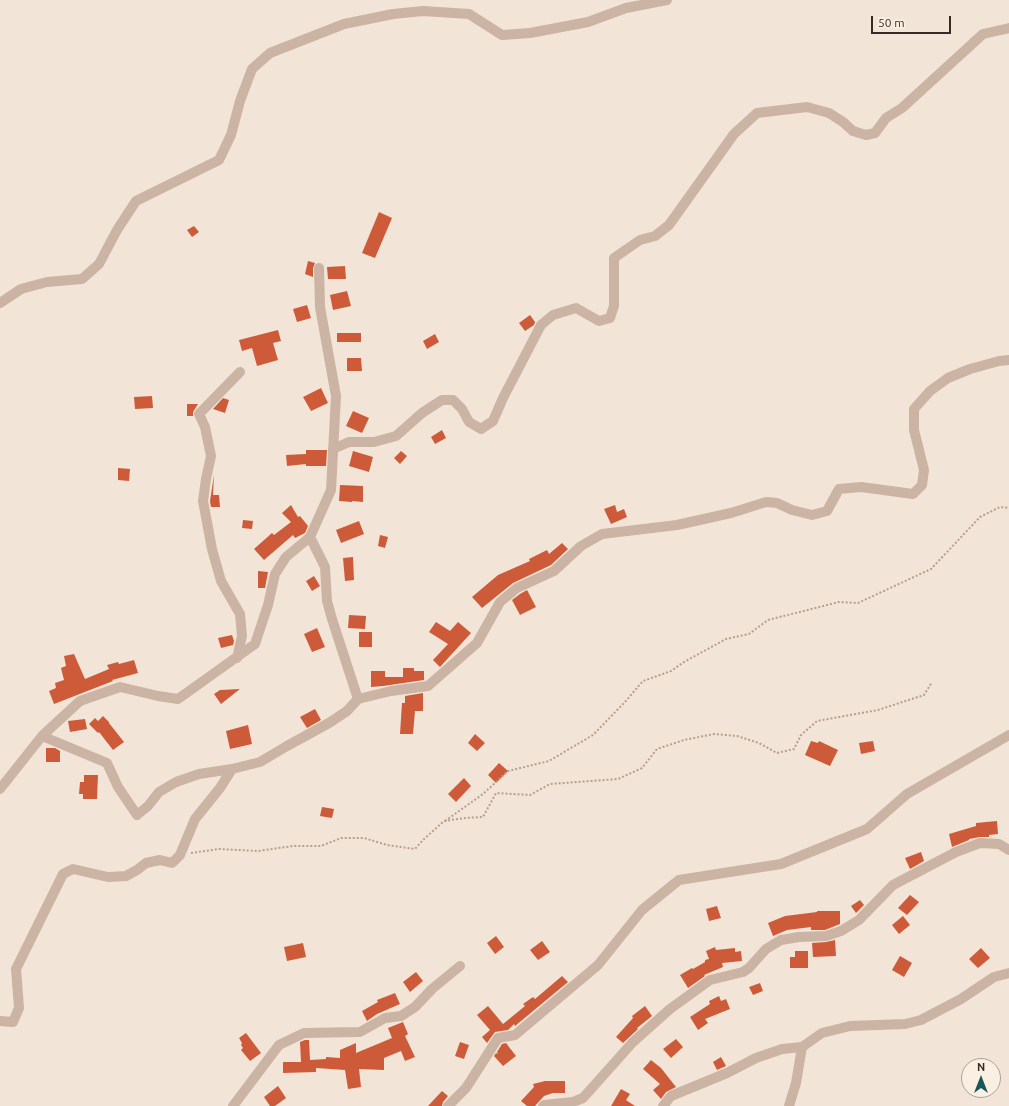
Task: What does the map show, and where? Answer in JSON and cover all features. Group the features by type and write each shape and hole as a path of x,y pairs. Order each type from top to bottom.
{"street":[{"path":"0,303 21,289 47,282 82,279 99,264 117,230 136,201 219,160 231,135 240,101 252,69 270,53 344,24 393,14 423,11 469,14 502,35 530,33 588,22 626,8 667,0"},
{"path":"333,449 349,442 374,442 396,436 422,413 442,400 453,400 462,409 469,422 480,429 493,421 503,398 541,325 553,315 576,308 599,321 610,318 614,306 614,258 640,240 655,236 668,226 734,134 757,113 807,107 829,113 853,131 866,135 875,133 886,118 902,108 983,34 1009,28"},
{"path":"0,789 42,736 80,702 120,687 178,699 255,644 268,605 275,574 286,557 310,537 331,490 336,396 320,307 319,268"},
{"path":"42,736 107,763 118,787 137,815 148,806 159,792 176,782 199,774 232,769 260,762 329,723 347,711 358,699 391,691 428,686 477,643 500,602 517,588 554,571 581,546 602,534 677,525 731,513 766,502 777,503 792,510 812,515 827,511 840,489 861,488 913,494 922,485 924,470 914,430 914,409 930,391 948,378 999,361 1009,360"},
{"path":"237,658 242,636 240,614 221,581 212,549 203,500 211,456 205,427 199,414 240,372"},
{"path":"310,537 325,567 327,601 358,699"},
{"path":"448,1106 466,1088 498,1038 515,1035 598,965 642,910 679,880 781,864 867,829 907,794 1009,735"},
{"path":"0,1021 13,1022 19,1008 16,969 63,874 74,869 108,877 126,876 146,863 160,860 172,863 180,855 195,820 220,788 232,769"},
{"path":"543,1106 573,1102 583,1098 633,1042 670,1009 710,980 743,972 749,968 766,949 781,940 799,937 826,936 841,931 859,920 893,886 956,852 980,843 999,844 1009,850"},
{"path":"233,1106 279,1045 304,1033 360,1032 385,1018 401,1016 415,1007 432,989 460,966"},
{"path":"663,1106 671,1096 728,1073 756,1058 782,1049 802,1047 822,1033 850,1026 905,1024 921,1020 962,999 994,976 1009,973"},
{"path":"789,1106 796,1083 802,1047"}],"path":[{"path":"180,855 219,849 258,851 293,846 321,846 341,838 364,838 387,845 415,850 423,840 444,821 483,794 508,771 549,761 593,735 643,681 671,672 684,662 726,639 749,634 768,620 839,602 858,603 930,569 980,517 1000,506 1009,508"},
{"path":"444,821 482,817 496,793 530,796 550,784 618,779 642,768 657,749 684,740 714,734 738,736 759,743 777,753 794,749 801,735 817,721 878,710 924,695 932,682"}],"building":[{"path":"379,212 392,218 375,258 362,253"},
{"path":"194,226 199,232 192,237 187,230"},
{"path":"308,261 315,263 313,268 313,277 305,274"},
{"path":"345,266 346,279 328,279 327,267"},
{"path":"347,291 351,306 333,310 330,295"},
{"path":"307,305 311,318 297,322 293,309"},
{"path":"530,315 535,322 534,325 525,331 519,323"},
{"path":"278,330 281,341 273,343 278,360 257,366 252,348 242,351 239,340"},
{"path":"337,333 361,333 361,342 337,342"},
{"path":"435,334 439,342 427,349 423,341"},
{"path":"347,358 361,358 362,371 347,371"},
{"path":"321,388 328,403 311,411 303,397"},
{"path":"152,396 153,408 135,409 134,397"},
{"path":"223,398 229,400 225,413 213,409"},
{"path":"187,404 198,404 193,412 193,416 187,416"},
{"path":"353,411 369,418 362,433 346,426"},
{"path":"442,430 446,438 435,444 431,437"},
{"path":"306,450 327,450 326,466 306,466 306,464 287,466 286,455 306,454"},
{"path":"353,451 373,457 369,472 349,466"},
{"path":"401,451 407,456 400,464 394,458"},
{"path":"118,468 130,469 129,481 118,480"},
{"path":"214,475 213,495 219,495 220,507 211,507 210,501"},
{"path":"340,485 363,486 363,502 339,501"},
{"path":"291,505 298,517 300,516 308,526 305,533 295,538 293,535 264,560 254,549 272,533 274,535 291,522 282,513"},
{"path":"615,505 617,512 624,509 627,517 611,524 604,509"},
{"path":"243,520 253,521 252,529 242,528"},
{"path":"359,521 364,534 341,543 336,530"},
{"path":"380,535 388,537 385,548 378,546"},
{"path":"562,543 568,549 551,565 513,583 482,608 472,597 498,575 530,561 529,559 547,550 549,554"},
{"path":"353,557 354,580 345,581 343,558"},
{"path":"258,571 268,572 265,588 258,588"},
{"path":"314,576 320,586 312,591 306,581"},
{"path":"527,590 536,607 520,615 512,600"},
{"path":"349,615 366,616 365,629 348,628"},
{"path":"436,622 450,631 458,622 471,633 440,667 433,660 448,644 429,632"},
{"path":"317,628 325,647 312,652 304,634"},
{"path":"359,632 372,632 372,647 359,647"},
{"path":"232,635 234,641 233,645 221,648 218,638"},
{"path":"74,654 85,679 109,669 107,665 118,662 119,664 134,660 138,673 112,680 113,681 54,704 49,691 56,688 55,683 64,680 61,668 66,666 64,656"},
{"path":"403,668 414,668 414,671 424,671 424,680 371,687 371,671 385,671 385,677 403,677"},
{"path":"240,689 221,704 214,694 220,690"},
{"path":"423,693 423,711 415,711 413,734 400,734 402,703 405,703 405,696"},
{"path":"315,709 321,720 307,728 300,717"},
{"path":"103,716 124,742 113,750 99,732 98,733 89,724 95,718 98,721"},
{"path":"85,719 87,729 70,732 68,721"},
{"path":"248,725 252,744 230,749 226,731"},
{"path":"475,734 485,743 477,751 468,743"},
{"path":"811,741 818,743 819,741 838,750 830,766 805,755"},
{"path":"873,741 875,751 861,754 859,743"},
{"path":"46,748 55,748 60,751 60,762 46,762"},
{"path":"499,763 508,771 496,783 488,775"},
{"path":"84,775 98,775 97,799 83,799 83,794 79,794 80,782 84,782"},
{"path":"464,778 471,786 456,802 448,794"},
{"path":"322,807 334,809 332,818 320,816"},
{"path":"997,821 998,834 989,835 989,837 969,839 952,847 949,834 976,826 976,823"},
{"path":"921,852 924,861 910,869 905,858"},
{"path":"910,895 919,902 907,915 898,908"},
{"path":"860,900 864,905 856,913 851,906"},
{"path":"717,906 721,918 709,921 706,909"},
{"path":"817,911 840,911 840,924 825,930 811,930 811,927 787,930 773,936 768,923 785,916"},
{"path":"903,916 910,925 899,934 892,925"},
{"path":"496,936 504,947 495,954 487,943"},
{"path":"835,940 836,956 813,957 812,943"},
{"path":"542,941 550,952 538,960 530,950"},
{"path":"303,943 306,957 287,961 284,947"},
{"path":"715,947 716,950 735,948 735,952 741,951 742,961 722,963 723,967 704,975 705,976 688,988 680,975 709,959 706,951"},
{"path":"981,948 990,958 978,968 969,959"},
{"path":"795,951 808,951 808,968 790,968 790,957 795,957"},
{"path":"900,956 912,963 904,977 892,970"},
{"path":"416,972 423,981 410,992 403,982"},
{"path":"562,976 568,982 515,1026 514,1024 508,1030 495,1032 487,1043 482,1037 490,1030 477,1015 488,1006 503,1024 525,1006 523,1004 533,997 535,999"},
{"path":"760,983 763,991 753,995 749,987"},
{"path":"395,993 400,1004 377,1014 367,1021 362,1011 378,1002 377,1000"},
{"path":"719,996 721,1001 726,999 730,1009 705,1019 708,1023 698,1030 690,1017 710,1004 709,1001"},
{"path":"645,1006 652,1016 637,1028 638,1029 623,1043 616,1037 633,1018 632,1016"},
{"path":"403,1022 408,1034 405,1036 415,1057 405,1061 401,1051 384,1058 384,1070 359,1069 361,1087 348,1089 345,1070 316,1068 316,1072 283,1073 283,1062 301,1062 300,1042 309,1040 310,1060 326,1059 326,1057 340,1058 340,1050 356,1043 356,1053 392,1038 388,1028"},
{"path":"246,1033 261,1053 250,1061 241,1050 243,1048 239,1038"},
{"path":"676,1039 683,1047 671,1058 663,1049"},
{"path":"460,1042 469,1045 464,1059 455,1056"},
{"path":"506,1043 516,1056 503,1066 494,1056 496,1053 498,1054 497,1052 502,1044"},
{"path":"721,1057 726,1066 717,1070 713,1062"},
{"path":"651,1060 661,1068 676,1087 666,1092 661,1099 653,1090 660,1084 643,1069"},
{"path":"545,1081 565,1081 565,1093 553,1093 544,1096 535,1106 527,1106 521,1101 534,1087 533,1084"},
{"path":"278,1086 286,1098 275,1106 270,1106 264,1097"},
{"path":"621,1089 630,1094 626,1100 635,1106 611,1106"},
{"path":"442,1091 448,1096 443,1102 442,1106 428,1106"}]}
